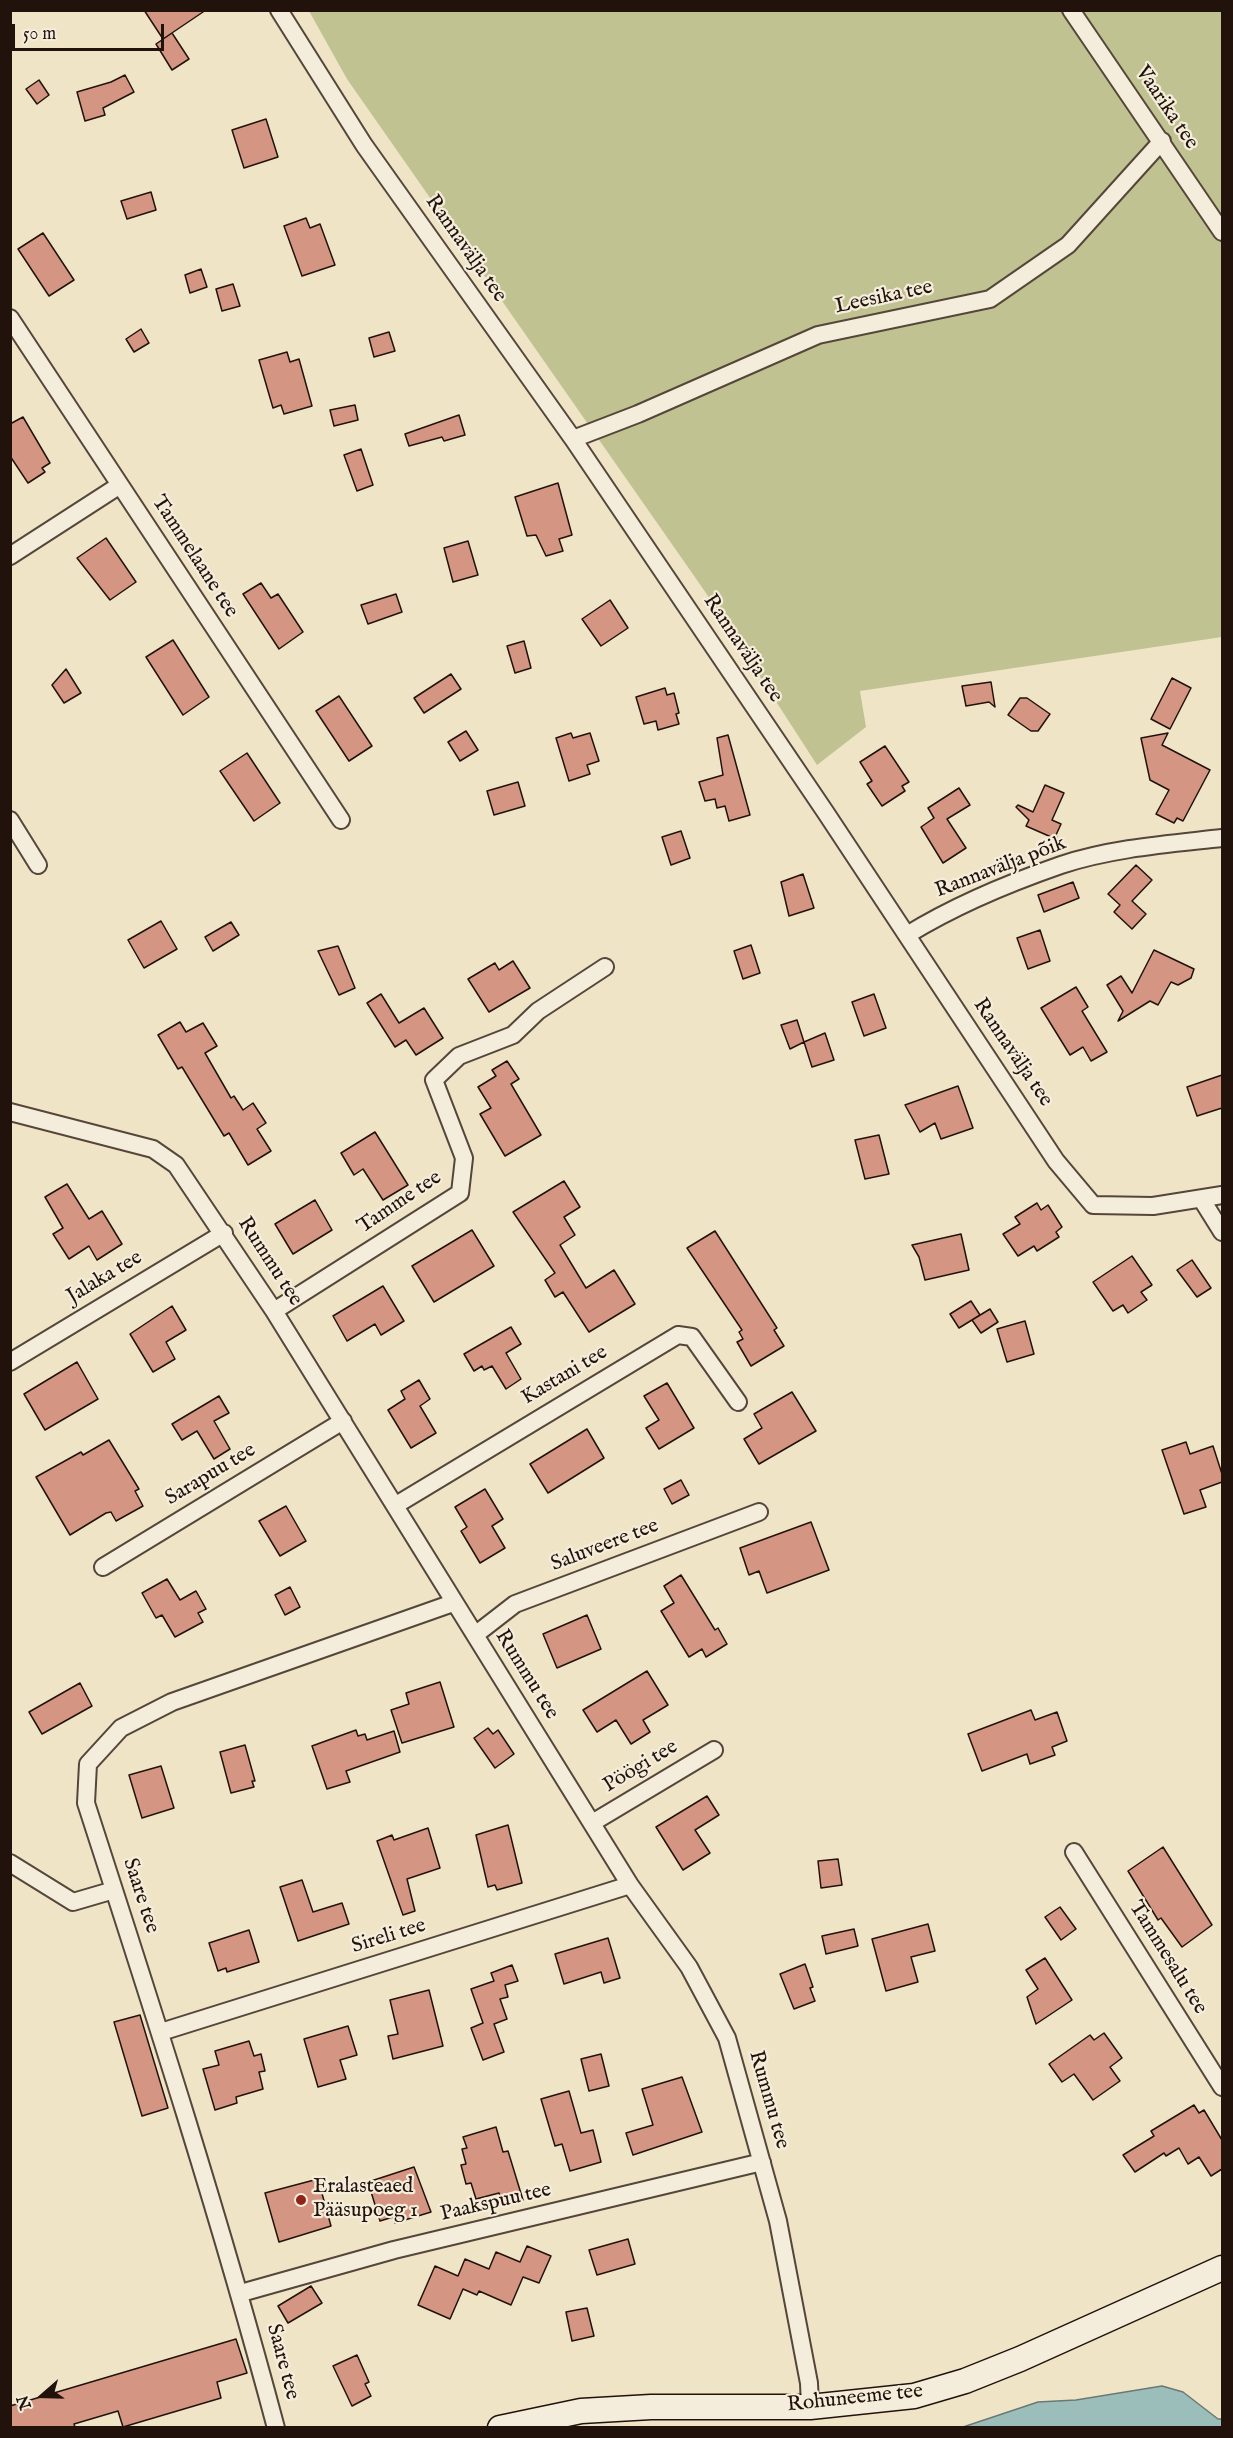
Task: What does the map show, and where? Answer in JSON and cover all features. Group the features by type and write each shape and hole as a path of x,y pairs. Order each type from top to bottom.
{"street":[{"name":"Rannavälja tee","path":"279,10 364,145 573,439 907,935 1056,1161 1093,1205 1153,1206 1202,1200 1222,1194"},
{"name":"Vaarika tee","path":"1071,10 1222,232"},
{"name":"Leesika tee","path":"573,439 638,414 818,335 990,299 1068,245 1162,141"},
{"name":"Tammelaane tee","path":"10,318 341,820"},
{"path":"10,556 120,484"},
{"path":"10,820 38,865"},
{"name":"Rannavälja põik","path":"907,935 939,915 1062,865 1138,847 1222,838"},
{"name":"Tamme tee","path":"274,1311 460,1193 464,1158 434,1080 459,1056 513,1035 538,1011 605,967"},
{"name":"Rummu tee","path":"10,1112 153,1149 176,1165 224,1233 274,1311 630,1885 689,1967 727,2038 762,2162 778,2221 809,2383 810,2407"},
{"path":"1202,1200 1222,1232"},
{"name":"Jalaka tee","path":"10,1362 224,1233"},
{"name":"Kastani tee","path":"396,1505 678,1335 692,1337 738,1402"},
{"name":"Sarapuu tee","path":"103,1567 343,1421"},
{"name":"Saluveere tee","path":"475,1635 515,1604 759,1512"},
{"name":"Saare tee","path":"276,2427 241,2293 161,2032 86,1803 88,1764 121,1728 172,1702 453,1603"},
{"name":"Pöögi tee","path":"592,1823 714,1750"},
{"name":"Tammesalu tee","path":"1074,1852 1222,2086"},
{"path":"10,1863 73,1902 114,1890"},
{"name":"Sireli tee","path":"161,2032 630,1885"},
{"name":"Paakspuu tee","path":"241,2293 394,2250 762,2162"},
{"name":"Rohuneeme tee","path":"500,2427 581,2411 651,2407 810,2407 914,2396 966,2381 1222,2268"}],"green space":[{"path":"309,11 1222,11 1222,637 860,691 866,727 817,765 706,593 347,79"}],"water":[{"path":"1162,2386 1183,2392 1218,2419 1222,2419 1222,2427 963,2427 1038,2402 1076,2400"}],"building":[{"path":"144,10 206,10 163,39"},
{"path":"172,33 189,59 172,70 156,44"},
{"path":"125,75 134,92 103,108 105,115 85,121 77,92 111,82"},
{"path":"39,80 49,95 37,104 26,89"},
{"path":"266,119 278,157 244,168 232,130"},
{"path":"151,192 156,210 127,219 121,201"},
{"path":"306,218 310,228 320,224 335,265 302,276 284,226"},
{"path":"43,233 74,280 49,296 18,249"},
{"path":"201,269 207,287 190,293 185,275"},
{"path":"233,284 240,306 222,311 216,289"},
{"path":"141,329 149,343 134,352 126,339"},
{"path":"389,332 395,351 374,357 369,338"},
{"path":"287,352 290,362 299,359 312,406 284,414 281,405 273,408 259,360"},
{"path":"355,405 358,420 334,426 330,410"},
{"path":"459,415 465,435 444,441 442,437 409,446 405,434"},
{"path":"23,417 50,463 42,468 45,472 28,483 10,456 10,424"},
{"path":"361,449 373,485 357,491 344,455"},
{"path":"558,483 572,535 559,539 563,551 546,556 536,535 527,536 515,497"},
{"path":"106,538 136,582 110,600 77,558"},
{"path":"468,541 478,575 453,582 444,548"},
{"path":"261,583 271,598 278,594 303,632 279,649 243,594"},
{"path":"396,594 402,612 368,624 361,605"},
{"path":"610,600 628,628 601,646 582,619"},
{"path":"173,640 209,697 183,715 146,657"},
{"path":"524,641 531,668 515,673 507,646"},
{"path":"66,669 81,693 64,703 52,685"},
{"path":"451,674 461,689 424,713 414,698"},
{"path":"1172,678 1191,688 1170,729 1151,719"},
{"path":"991,682 995,707 989,702 966,706 962,686"},
{"path":"665,688 667,695 674,693 679,724 658,730 656,721 644,724 636,697"},
{"path":"339,696 372,746 349,761 316,711"},
{"path":"1020,698 1027,698 1050,714 1038,731 1031,731 1008,715"},
{"path":"466,731 478,750 460,761 448,742"},
{"path":"571,733 573,738 590,733 599,761 587,765 590,774 569,781 556,738"},
{"path":"1168,733 1162,745 1210,770 1183,821 1177,818 1174,823 1156,814 1169,790 1150,780 1141,738"},
{"path":"728,735 750,815 729,821 725,806 717,808 715,799 705,801 699,782 723,775 717,738"},
{"path":"885,746 909,782 902,786 905,791 882,806 867,784 872,781 860,762"},
{"path":"247,753 280,803 254,821 220,771"},
{"path":"518,782 525,806 494,815 487,791"},
{"path":"1045,785 1064,793 1052,820 1061,824 1056,835 1058,840 1026,826 1029,820 1016,807 1018,805 1033,812"},
{"path":"959,788 970,805 947,819 966,848 943,863 921,827 934,818 928,808"},
{"path":"681,831 690,858 671,865 662,837"},
{"path":"1136,865 1152,880 1132,901 1146,914 1132,929 1114,912 1120,905 1108,894"},
{"path":"803,874 814,908 789,916 781,882"},
{"path":"1073,882 1079,898 1044,912 1038,895"},
{"path":"161,921 177,949 144,968 128,940"},
{"path":"231,922 239,935 213,951 205,937"},
{"path":"1040,930 1050,961 1028,969 1017,938"},
{"path":"751,945 760,973 743,979 734,951"},
{"path":"338,946 355,988 339,995 318,951"},
{"path":"1154,950 1194,969 1191,978 1178,985 1171,982 1158,1005 1150,1001 1118,1021 1123,1011 1107,985 1121,976 1132,993"},
{"path":"513,961 530,988 489,1012 468,979 495,963 499,970"},
{"path":"1076,987 1088,1007 1082,1011 1107,1052 1091,1061 1083,1047 1070,1055 1041,1008"},
{"path":"381,994 399,1023 424,1008 443,1038 416,1055 406,1040 395,1047 367,1003"},
{"path":"874,994 886,1028 864,1036 852,1002"},
{"path":"797,1020 804,1042 790,1049 781,1025"},
{"path":"180,1022 186,1032 203,1023 217,1046 205,1053 231,1098 234,1096 243,1110 253,1103 266,1123 257,1129 271,1151 248,1165 229,1133 224,1136 182,1067 178,1069 158,1035"},
{"path":"825,1033 834,1060 812,1067 804,1042"},
{"path":"507,1061 519,1079 511,1084 541,1135 505,1156 480,1114 491,1108 478,1087 496,1076 492,1070"},
{"path":"1222,1075 1222,1108 1197,1116 1187,1087"},
{"path":"958,1086 973,1128 941,1139 935,1123 920,1132 905,1105"},
{"path":"375,1132 408,1185 383,1200 363,1169 354,1175 341,1153"},
{"path":"879,1135 889,1174 865,1179 855,1140"},
{"path":"564,1181 580,1207 564,1217 575,1235 560,1245 586,1288 614,1270 635,1304 589,1332 563,1292 555,1297 545,1280 555,1273 513,1212"},
{"path":"67,1184 89,1219 102,1211 122,1244 97,1260 89,1246 69,1259 53,1234 63,1228 45,1197"},
{"path":"315,1200 332,1230 293,1254 275,1224"},
{"path":"1037,1203 1041,1210 1048,1205 1062,1227 1056,1232 1059,1237 1037,1251 1034,1246 1018,1256 1003,1234 1020,1224 1015,1217"},
{"path":"472,1230 494,1266 434,1302 412,1266"},
{"path":"715,1231 777,1328 774,1330 784,1346 751,1366 737,1342 743,1339 739,1332 742,1330 687,1248"},
{"path":"961,1234 969,1270 925,1280 919,1257 912,1245"},
{"path":"1132,1256 1152,1285 1141,1292 1147,1300 1128,1313 1123,1305 1113,1311 1093,1282"},
{"path":"1192,1260 1211,1288 1197,1297 1177,1270"},
{"path":"383,1286 404,1321 381,1335 375,1324 347,1341 333,1316"},
{"path":"971,1301 980,1315 959,1328 950,1314"},
{"path":"172,1306 186,1330 166,1342 175,1359 153,1372 130,1334"},
{"path":"990,1309 998,1322 981,1333 972,1320"},
{"path":"1025,1321 1034,1354 1007,1362 997,1329"},
{"path":"511,1327 521,1344 506,1353 521,1379 506,1389 492,1366 484,1370 482,1366 474,1371 464,1354"},
{"path":"77,1362 98,1399 45,1430 24,1394"},
{"path":"419,1380 430,1399 420,1406 436,1433 411,1448 388,1410 405,1399 401,1391"},
{"path":"667,1383 694,1428 659,1449 646,1428 659,1420 644,1396"},
{"path":"792,1392 816,1431 759,1464 744,1439 762,1428 754,1414"},
{"path":"219,1396 229,1413 214,1421 230,1449 214,1459 197,1431 182,1440 172,1424"},
{"path":"587,1429 604,1458 548,1493 530,1464"},
{"path":"109,1440 139,1489 135,1491 143,1506 116,1521 111,1512 106,1513 70,1535 36,1477 81,1452 83,1455"},
{"path":"1186,1442 1190,1454 1213,1446 1222,1474 1222,1482 1200,1490 1206,1507 1184,1514 1162,1450"},
{"path":"681,1480 689,1495 672,1504 664,1489"},
{"path":"485,1489 503,1519 492,1526 505,1548 480,1563 461,1531 467,1527 455,1507"},
{"path":"286,1506 306,1541 280,1556 259,1521"},
{"path":"811,1522 829,1570 767,1593 759,1571 749,1575 740,1548"},
{"path":"681,1575 715,1630 718,1628 727,1644 706,1657 702,1649 689,1657 661,1611 674,1603 664,1586"},
{"path":"167,1579 180,1600 196,1591 206,1609 198,1613 203,1622 175,1637 162,1615 156,1618 142,1593"},
{"path":"290,1587 300,1607 285,1615 275,1595"},
{"path":"587,1615 601,1649 557,1668 543,1634"},
{"path":"647,1671 668,1705 643,1720 650,1732 631,1744 616,1720 597,1732 583,1710"},
{"path":"440,1682 454,1727 402,1743 391,1710 409,1704 406,1693"},
{"path":"80,1683 92,1706 42,1734 29,1712"},
{"path":"1031,1710 1035,1720 1057,1712 1067,1741 1052,1747 1055,1755 1030,1764 1027,1754 982,1771 968,1734"},
{"path":"488,1728 493,1734 498,1730 514,1754 495,1768 474,1738"},
{"path":"356,1730 358,1736 365,1734 367,1740 394,1731 400,1752 346,1771 350,1782 327,1789 312,1746"},
{"path":"245,1745 255,1781 252,1781 254,1787 231,1793 220,1752"},
{"path":"161,1766 174,1808 142,1818 129,1775"},
{"path":"707,1796 719,1815 695,1830 710,1853 683,1870 656,1827"},
{"path":"508,1825 522,1883 497,1890 495,1885 488,1887 476,1835"},
{"path":"428,1828 440,1868 407,1879 415,1911 403,1915 377,1841 392,1835 394,1840"},
{"path":"1163,1847 1212,1925 1182,1947 1161,1918 1158,1920 1128,1871"},
{"path":"838,1859 842,1885 821,1888 818,1861"},
{"path":"302,1880 313,1912 342,1903 349,1924 298,1941 280,1887"},
{"path":"1060,1907 1076,1929 1061,1940 1045,1917"},
{"path":"928,1924 935,1951 911,1957 918,1982 886,1991 872,1939"},
{"path":"854,1929 858,1946 826,1954 822,1936"},
{"path":"249,1930 259,1962 227,1972 226,1968 218,1971 209,1943"},
{"path":"608,1938 620,1978 604,1983 601,1972 564,1984 555,1954"},
{"path":"1045,1958 1072,2000 1036,2024 1027,1997 1038,1989 1026,1970"},
{"path":"805,1964 815,2001 794,2009 780,1974"},
{"path":"512,1965 518,1981 505,1985 508,1997 500,1999 507,2019 494,2024 504,2052 483,2060 471,2028 483,2023 471,1989 494,1981 491,1973"},
{"path":"429,1990 443,2046 393,2059 388,2036 398,2034 390,2000"},
{"path":"140,2015 168,2108 142,2116 114,2022"},
{"path":"348,2026 357,2055 340,2060 346,2079 318,2087 304,2039"},
{"path":"1104,2033 1122,2058 1110,2067 1120,2081 1093,2100 1074,2074 1062,2082 1049,2064 1090,2035 1094,2040"},
{"path":"249,2041 254,2056 261,2054 265,2071 259,2072 263,2089 236,2097 237,2103 215,2110 203,2069 219,2065 215,2051"},
{"path":"601,2054 609,2086 589,2091 581,2059"},
{"path":"682,2077 702,2132 633,2155 626,2133 653,2125 642,2089"},
{"path":"569,2091 581,2133 593,2130 601,2162 570,2171 562,2144 555,2146 541,2099"},
{"path":"1194,2105 1199,2113 1204,2110 1222,2140 1222,2169 1211,2176 1199,2157 1188,2164 1179,2148 1166,2156 1164,2153 1135,2172 1123,2155 1154,2136 1151,2131"},
{"path":"496,2127 503,2152 508,2151 523,2200 503,2205 499,2193 476,2199 471,2183 466,2184 461,2165 466,2164 462,2149 467,2148 463,2137"},
{"path":"414,2167 431,2212 395,2223 393,2217 380,2221 368,2182"},
{"path":"318,2179 331,2226 279,2242 265,2193"},
{"path":"628,2239 635,2264 597,2275 589,2250"},
{"path":"527,2246 551,2256 539,2283 523,2277 511,2305 479,2291 477,2295 463,2289 450,2319 418,2305 435,2266 458,2276 465,2259 489,2269 496,2252 520,2262"},
{"path":"311,2286 322,2303 288,2323 278,2306"},
{"path":"587,2308 594,2336 572,2341 566,2312"},
{"path":"236,2339 247,2373 217,2382 221,2398 123,2427 118,2411 74,2424 75,2427 10,2427 10,2406"},
{"path":"357,2355 369,2382 365,2384 371,2396 352,2406 333,2366"}],"place":[{"name":"Eralasteaed Pääsupoeg 1","path":"301,2200"}]}
